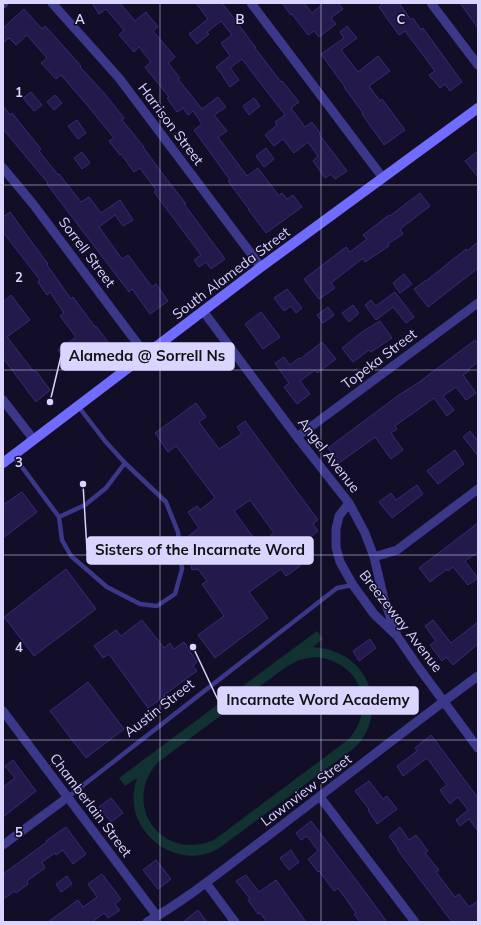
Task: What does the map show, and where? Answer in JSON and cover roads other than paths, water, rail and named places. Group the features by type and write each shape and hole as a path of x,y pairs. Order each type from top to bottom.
{"main road":[{"name":"South Alameda Street","path":"3,463 261,267 478,108"}],"street":[{"name":"Harrison Street","path":"52,3 119,78 261,267"},
{"path":"252,3 383,178"},
{"path":"431,3 478,65"},
{"name":"Sorrell Street","path":"3,168 33,204 146,355"},
{"name":"Topeka Street","path":"297,437 478,303"},
{"name":"Angel Avenue","path":"203,311 297,437 349,503 366,534 374,558 384,599 397,636"},
{"path":"3,400 34,440"},
{"path":"374,558 397,550 478,489"},
{"name":"Breezeway Avenue","path":"349,503 339,516 336,529 336,547 340,562 353,585 374,614 397,636 478,748"},
{"name":"Lawnview Street","path":"148,922 206,883 478,676"},
{"name":"Chamberlain Street","path":"3,711 157,916"},
{"name":"Austin Street","path":"3,845 68,797"},
{"path":"320,797 415,922"},
{"path":"206,883 235,922"}],"lane":[{"path":"13,455 60,517 62,540 71,556 107,587 140,604 157,606 175,594 182,569 178,532 166,502 105,441 78,406"},
{"path":"60,517 84,505 106,488 125,462"},
{"name":"Austin Street","path":"68,797 337,588 353,585"}],"place":[{"name":"Alameda @ Sorrell Ns","path":"50,402"},
{"name":"Sisters of the Incarnate Word","path":"83,484"},
{"name":"Incarnate Word Academy","path":"193,647"}]}
